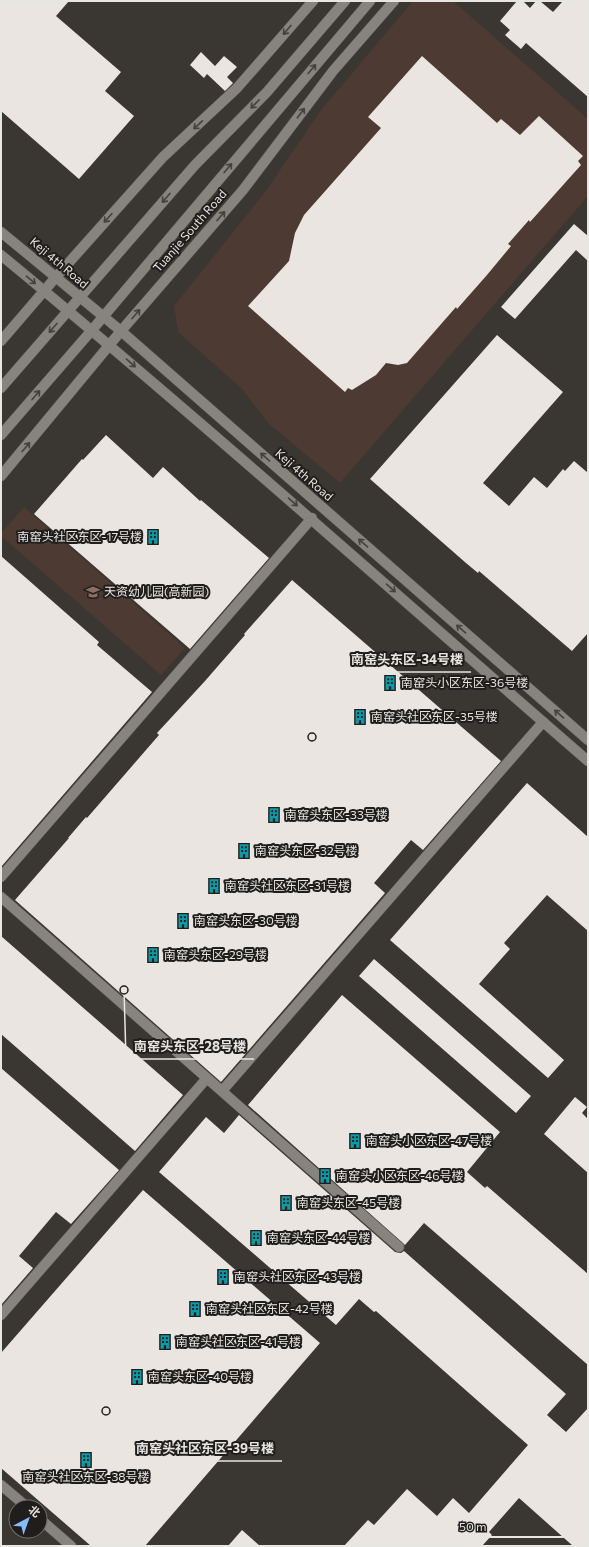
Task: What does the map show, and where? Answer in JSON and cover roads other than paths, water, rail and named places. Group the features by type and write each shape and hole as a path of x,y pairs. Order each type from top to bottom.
{"street":[{"path":"1,341 163,157 237,88 313,1"},
{"path":"1,388 195,165 267,92 346,1"},
{"name":"Tuanjie South Road","path":"1,435 92,330 370,1"},
{"name":"Tuanjie South Road","path":"1,476 121,331 243,190 333,71 394,1"},
{"name":"Keji 4th Road","path":"1,232 121,331 588,740"},
{"path":"1,255 92,330 312,518 588,761"},
{"path":"1,877 312,518"},
{"path":"222,1091 543,722"},
{"path":"1,897 399,1247"},
{"path":"1,1315 207,1078"},
{"path":"1,1485 18,1499"},
{"path":"48,1526 71,1546"}],"place":[{"name":"南窑头社区东区-17号楼","path":"153,537"},
{"name":"天资幼儿园(高新园)","path":"93,592"},
{"name":"南窑头小区东区-36号楼","path":"390,683"},
{"name":"南窑头社区东区-35号楼","path":"360,717"},
{"name":"南窑头东区-34号楼","path":"312,737"},
{"name":"南窑头东区-33号楼","path":"274,815"},
{"name":"南窑头东区-32号楼","path":"244,851"},
{"name":"南窑头社区东区-31号楼","path":"214,886"},
{"name":"南窑头东区-30号楼","path":"183,921"},
{"name":"南窑头东区-29号楼","path":"153,955"},
{"name":"南窑头东区-28号楼","path":"124,990"},
{"name":"南窑头小区东区-47号楼","path":"355,1141"},
{"name":"南窑头小区东区-46号楼","path":"325,1176"},
{"name":"南窑头东区-45号楼","path":"286,1203"},
{"name":"南窑头东区-44号楼","path":"256,1238"},
{"name":"南窑头社区东区-43号楼","path":"223,1277"},
{"name":"南窑头社区东区-42号楼","path":"195,1309"},
{"name":"南窑头社区东区-41号楼","path":"165,1342"},
{"name":"南窑头东区-40号楼","path":"137,1377"},
{"name":"南窑头社区东区-39号楼","path":"106,1411"},
{"name":"南窑头社区东区-38号楼","path":"86,1460"}]}
